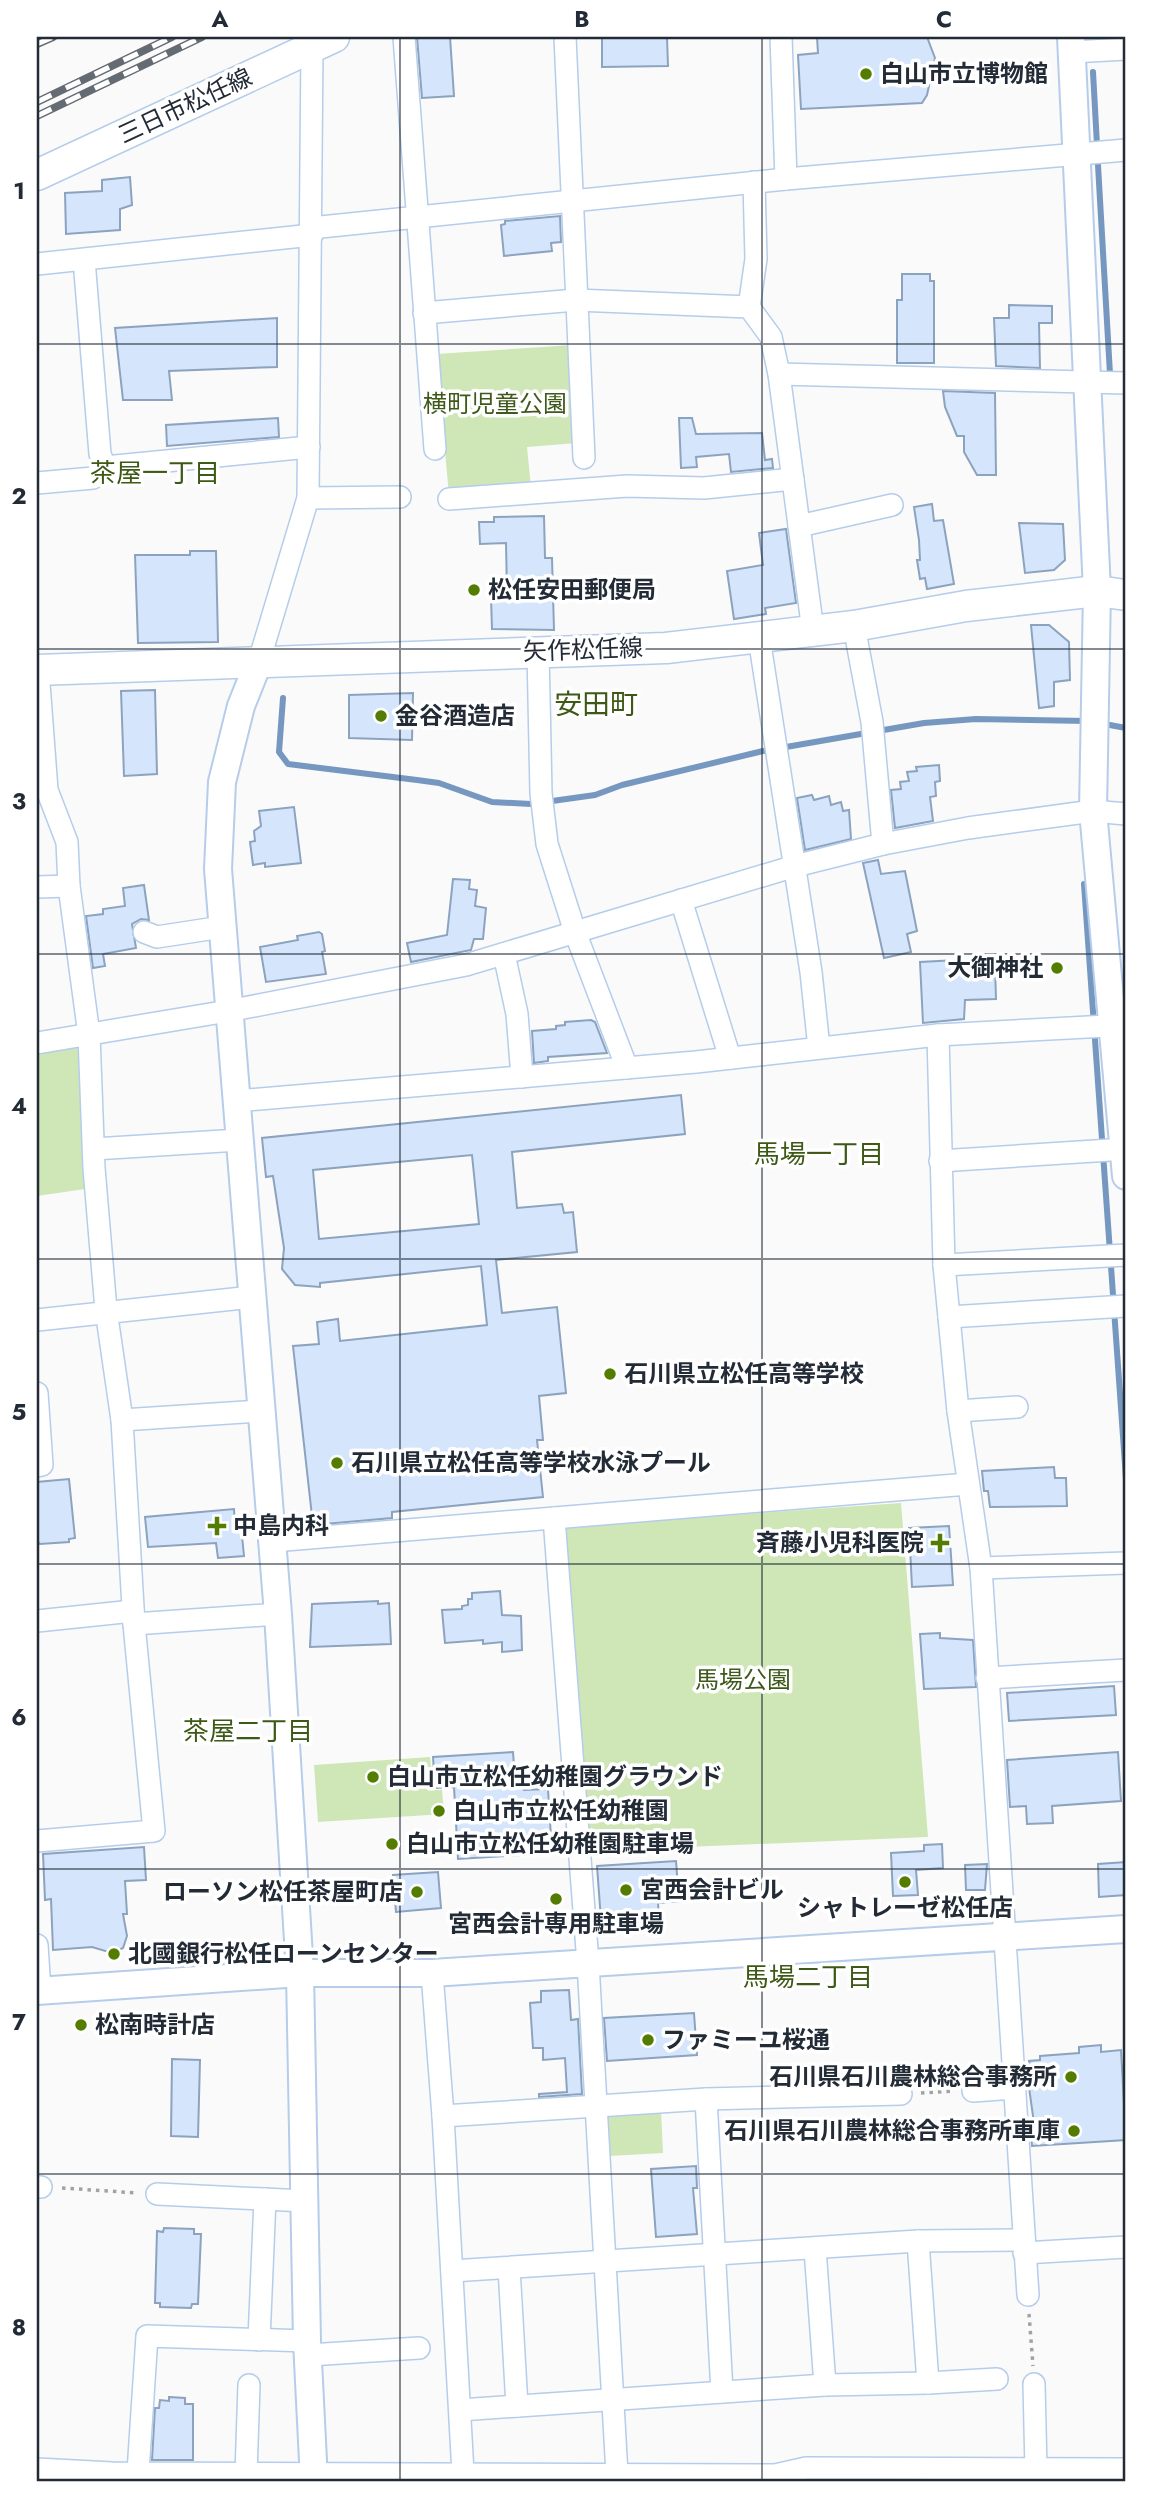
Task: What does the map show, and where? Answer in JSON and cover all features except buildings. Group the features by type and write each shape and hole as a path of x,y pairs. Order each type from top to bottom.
{"main road":[{"name":"三日市松任線","path":"37,175 323,42"},
{"name":"矢作松任線","path":"37,670 666,648 854,626 966,606 1112,593"}],"street":[{"path":"404,37 435,449"},
{"path":"565,37 584,458"},
{"path":"780,37 786,179"},
{"path":"314,2478 308,2348 300,1973 278,1615 218,869 222,782 241,706 259,661 308,498 311,232 323,42"},
{"path":"1126,49 1071,44 1090,382 1112,593 1096,721 1093,811 1114,1150 1126,1177"},
{"path":"37,264 311,232 416,216 786,179 1126,150"},
{"path":"754,182 755,259 749,307 771,337 779,374 813,631"},
{"path":"84,260 100,454 105,467"},
{"path":"424,313 576,300 749,307"},
{"path":"779,374 1126,383"},
{"path":"37,483 93,478 105,467 309,447"},
{"path":"449,499 626,486 704,488 793,479"},
{"path":"308,498 400,497"},
{"path":"799,526 892,505"},
{"path":"854,626 872,730 883,844"},
{"path":"759,638 819,1048"},
{"path":"538,651 542,802 547,844 575,932 627,1068"},
{"path":"37,670 42,790 67,842 69,886 89,1035 106,1310 122,1420 134,1618 154,1831 37,1841"},
{"path":"37,1043 228,1011 466,965 794,866 883,844 968,828 1093,811 1126,814"},
{"path":"37,887 69,886"},
{"path":"681,900 730,1058"},
{"path":"144,932 157,937 222,926"},
{"path":"504,954 517,1014 522,1077"},
{"path":"236,1101 627,1068 938,1035 1107,1026"},
{"path":"938,1035 944,1265 958,1411 981,1568 1028,2295"},
{"path":"94,1149 239,1140"},
{"path":"940,1161 1114,1150"},
{"path":"944,1265 1114,1255"},
{"path":"37,1320 106,1310 252,1297"},
{"path":"949,1317 1116,1307"},
{"path":"37,1393 41,1465 37,1466"},
{"path":"958,1411 1017,1407"},
{"path":"122,1420 261,1411"},
{"path":"272,1541 968,1484"},
{"path":"554,1518 588,1962 617,2474"},
{"path":"981,1568 1124,1563"},
{"path":"37,1621 278,1615"},
{"path":"987,1678 1126,1670"},
{"path":"37,1945 39,1991 300,1973 432,1973 1126,1929"},
{"path":"432,1973 443,2116 463,2473"},
{"path":"973,2091 1015,2088"},
{"path":"443,2116 706,2099 901,2094"},
{"path":"706,2099 722,2392"},
{"path":"158,2194 305,2201"},
{"path":"259,2340 265,2199"},
{"path":"452,2271 918,2241 1023,2247 1126,2247"},
{"path":"918,2241 928,2383"},
{"path":"815,2249 825,2385"},
{"path":"509,2268 517,2406"},
{"path":"138,2472 147,2336 259,2340 308,2348 419,2348"},
{"path":"460,2410 825,2385 997,2379"},
{"path":"1034,2384 1036,2470"},
{"path":"246,2473 248,2385"},
{"path":"37,2469 246,2473 314,2478 463,2473 957,2476 1036,2470 1112,2474"}],"path":[{"path":"901,2094 973,2091"},
{"path":"39,2187 158,2194"},
{"path":"1028,2295 1034,2384"}],"green space":[{"name":"横町児童公園","path":"573,345 577,443 527,447 531,487 449,495 436,354"},
{"path":"77,1036 85,1189 37,1196 37,1042"},
{"name":"馬場公園","path":"901,1503 928,1837 591,1851 563,1527"},
{"name":"白山市立松任幼稚園グラウンド","path":"430,1757 433,1790 442,1790 444,1814 318,1822 314,1765"},
{"path":"661,2110 663,2153 609,2156 607,2113"}],"waterway":[{"path":"1093,72 1097,145"},
{"path":"1098,165 1110,374"},
{"path":"283,698 279,752 288,764 439,783 492,802 531,804 595,795 622,785 763,751 924,723 976,719 1088,721"},
{"path":"1099,723 1126,728"},
{"path":"1084,884 1126,1479"}],"railway":[{"path":"37,44 53,37"},
{"path":"37,102 172,37"},
{"path":"37,116 202,37"}],"place":[{"name":"白山市立博物館","path":"866,74"},
{"name":"松任安田郵便局","path":"474,590"},
{"name":"金谷酒造店","path":"381,716"},
{"name":"大御神社","path":"1057,968"},
{"name":"石川県立松任高等学校","path":"610,1374"},
{"name":"石川県立松任高等学校水泳プール","path":"337,1463"},
{"name":"中島内科","path":"217,1526"},
{"name":"斉藤小児科医院","path":"940,1543"},
{"name":"白山市立松任幼稚園グラウンド","path":"373,1777"},
{"name":"白山市立松任幼稚園","path":"439,1811"},
{"name":"白山市立松任幼稚園駐車場","path":"392,1844"},
{"name":"シャトレーゼ松任店","path":"905,1882"},
{"name":"宮西会計ビル","path":"626,1890"},
{"name":"ローソン松任茶屋町店","path":"417,1892"},
{"name":"宮西会計専用駐車場","path":"556,1899"},
{"name":"北國銀行松任ローンセンター","path":"114,1954"},
{"name":"松南時計店","path":"81,2025"},
{"name":"ファミーユ桜通","path":"648,2040"},
{"name":"石川県石川農林総合事務所","path":"1071,2077"},
{"name":"石川県石川農林総合事務所車庫","path":"1074,2131"}],"district":[{"name":"茶屋一丁目","path":"155,473"},
{"name":"安田町","path":"596,704"},
{"name":"馬場一丁目","path":"819,1154"},
{"name":"茶屋二丁目","path":"248,1731"},
{"name":"馬場二丁目","path":"808,1977"}]}
